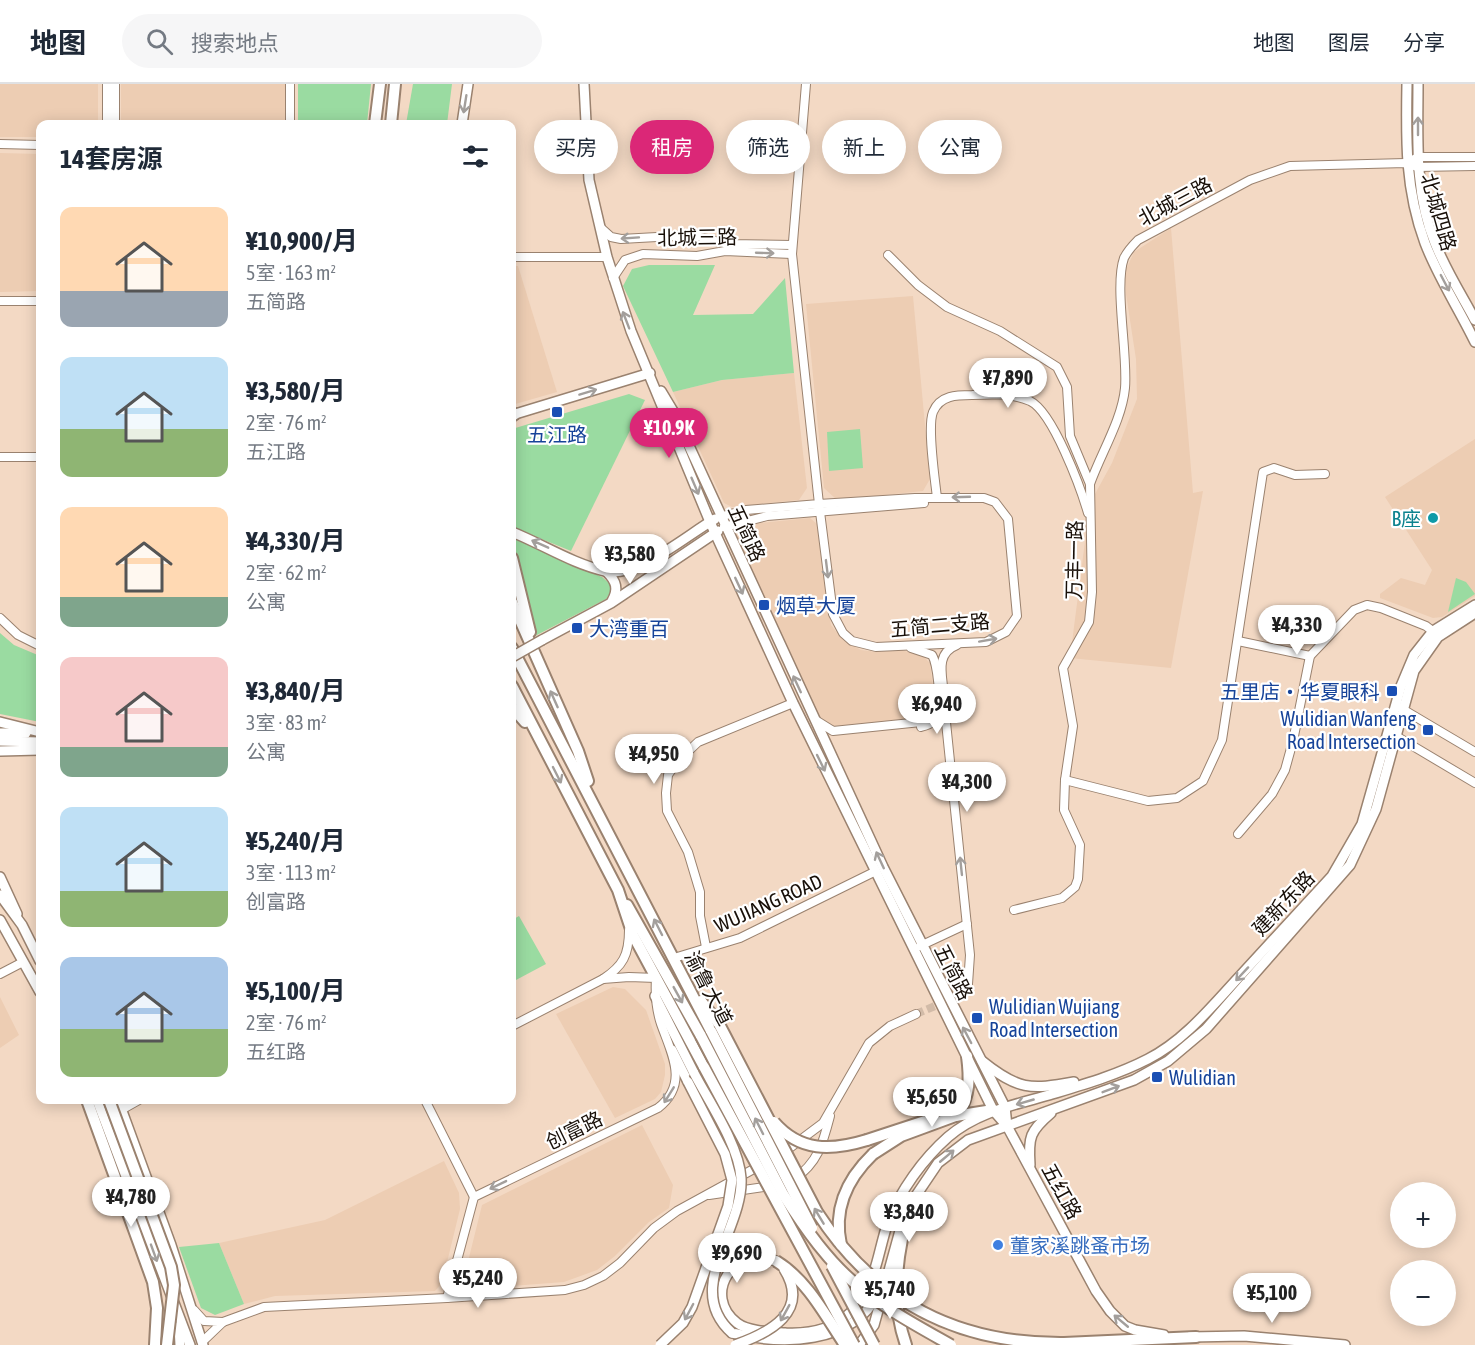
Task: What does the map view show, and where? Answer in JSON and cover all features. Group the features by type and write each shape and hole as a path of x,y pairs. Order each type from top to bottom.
{"highway":[{"path":"376,120 380,84"},
{"path":"391,120 395,84"},
{"path":"516,575 536,659"},
{"path":"516,612 578,751 598,812"},
{"name":"渝鲁大道","path":"516,656 874,1344"},
{"path":"516,694 618,890 763,1109 828,1230 856,1264 876,1282 918,1310 971,1332 1001,1340 1064,1343 1196,1337"},
{"path":"516,712 539,740"},
{"path":"618,890 628,923 699,1070 857,1345"},
{"path":"710,1030 783,1194 836,1264 861,1288 951,1345"},
{"path":"861,1288 850,1271 840,1243 840,1208 846,1190 856,1170 873,1154 901,1136 958,1115 968,1094 970,1081 967,1056"},
{"path":"88,1104 148,1263 156,1299 157,1331 154,1345"},
{"path":"110,1104 171,1267 174,1285 167,1345"},
{"path":"763,1109 788,1137 802,1144 831,1148 867,1140 913,1124 993,1110"},
{"path":"906,1345 899,1319 897,1287 902,1237 911,1202"},
{"path":"776,1261 800,1280 844,1345"}],"main road":[{"path":"463,120 468,84"},
{"name":"五简路","path":"584,84 589,180 607,257 631,331 710,522 793,703 874,872 993,1110 1007,1126"},
{"name":"北城四路","path":"1407,84 1406,163 1425,242 1475,342"},
{"name":"北城四路","path":"1418,84 1417,162 1434,242 1475,320"},
{"path":"516,414 650,374"},
{"name":"五简路","path":"650,374 673,411 724,527 920,946 1005,1107 1007,1126"},
{"path":"607,572 637,566 654,558 719,516"},
{"path":"516,655 611,603 724,527"},
{"path":"516,534 607,572 616,585 616,593 611,603"},
{"name":"建新东路","path":"886,1278 896,1239 911,1202 924,1181 952,1151 968,1140 1114,1088 1152,1070 1182,1051 1206,1029 1350,865 1372,818 1399,707 1414,671 1436,634 1475,605"},
{"name":"建新东路","path":"1436,634 1475,613"},
{"path":"0,722 36,731"},
{"path":"0,733 36,732"},
{"name":"建新东路","path":"928,1156 950,1136 993,1110 1066,1089 1148,1059 1188,1030 1332,876 1362,824 1392,733"},
{"path":"0,741 36,742"},
{"path":"0,751 36,750"},
{"path":"0,877 36,953"},
{"path":"0,895 22,925"},
{"path":"0,920 36,985"},
{"path":"0,927 11,941"},
{"path":"655,996 699,1070 734,1150 741,1176 739,1201 712,1287 716,1312 722,1324 732,1333 762,1343 796,1345 827,1339 853,1325 873,1305 886,1278"},
{"path":"660,1345 683,1323 692,1307 731,1195 730,1166 672,1050"},
{"path":"980,1059 1008,1081 1031,1088 1108,1075"},
{"path":"1030,1171 1029,1148 1033,1131 1056,1108 1051,1106 1050,1101 1066,1089"},
{"path":"98,1104 190,1345"},
{"path":"120,1104 202,1343"},
{"path":"735,1345 771,1329 785,1316 790,1306 792,1287 783,1268 776,1261 765,1257 743,1260 727,1274 723,1282 722,1295 726,1310 738,1323 750,1328 797,1334 816,1332 834,1325 862,1302 870,1284 889,1219 928,1156 958,1115"},
{"name":"五红路","path":"1007,1126 1096,1291 1125,1326 1146,1333 1196,1337 1244,1336 1345,1345"},
{"path":"857,1345 874,1325 886,1278"},
{"path":"178,1318 180,1345"}],"street":[{"path":"107,84 107,120"},
{"path":"115,84 116,120"},
{"path":"290,84 290,120"},
{"path":"806,84 792,254 819,507"},
{"path":"0,144 36,145"},
{"name":"北城三路","path":"1090,484 1101,453 1117,422 1125,390 1126,351 1121,279 1123,261 1129,249 1138,240 1250,180 1290,165 1406,163 1475,156"},
{"name":"北城三路","path":"1417,162 1475,166"},
{"name":"北城三路","path":"600,226 615,238 693,235 727,244 792,245"},
{"name":"北城三路","path":"613,278 625,260 643,254 697,256 725,251 792,254"},
{"name":"万丰一路","path":"888,255 918,285 947,307 1000,331 1057,367 1067,387 1070,436 1090,484 1092,592 1089,622 1063,668 1073,726 1065,780 1064,810 1080,845 1078,879 1075,887 1062,898 1014,910"},
{"path":"516,257 607,257"},
{"path":"0,301 36,301"},
{"path":"937,498 931,419 936,406 948,397 1003,394 1030,401 1046,417 1082,489 1092,525"},
{"path":"0,457 36,457"},
{"path":"1065,780 1148,801 1177,798 1203,781 1222,740 1263,472 1274,468 1295,475 1325,474"},
{"name":"五简二支路","path":"719,516 746,510 819,507 922,503 937,498 972,496 995,502 1003,509 1011,529 1017,616 998,639 904,645 863,645 852,641 837,625 833,614 819,507"},
{"name":"五简二支路","path":"724,527 758,517 819,507"},
{"path":"1238,834 1272,794 1285,770 1310,656 1360,607 1381,608 1436,634"},
{"path":"0,618 18,635 36,644"},
{"path":"1238,641 1310,656"},
{"path":"967,642 953,647 942,658 948,755 970,955 968,984"},
{"path":"904,645 932,655 936,664 939,704 936,713 921,722"},
{"path":"706,947 700,916 700,892 688,852 667,811 668,776 677,762 699,742 793,703"},
{"path":"826,747 826,740 834,735 921,727 932,723 940,717 944,703"},
{"path":"1399,707 1475,752"},
{"path":"811,714 823,726 833,731 921,722 932,723 942,734 948,755"},
{"path":"1392,733 1475,783"},
{"name":"WUJIANG ROAD","path":"674,958 740,938 874,872"},
{"path":"516,1024 603,980 624,961 629,942 628,923"},
{"path":"920,946 967,924"},
{"path":"0,974 23,962"},
{"path":"603,980 629,977 656,978"},
{"name":"创富路","path":"474,1197 658,1108 670,1097 676,1082 676,1067 672,1050 661,1024 655,996 656,978"},
{"path":"202,1343 224,1322 264,1307 565,1290 584,1285 603,1276 620,1263 654,1228 694,1201 779,1155 813,1133 832,1110 869,1044 890,1026 916,1014"},
{"path":"123,1109 132,1104"},
{"path":"427,1104 474,1197 447,1298"},
{"path":"694,1201 713,1193 771,1186 795,1179 805,1172 818,1155 832,1110"},
{"path":"189,1304 204,1321 224,1322"}],"shaded area":[{"path":"0,84 98,84 98,120 36,120 36,137 0,137"},
{"path":"121,84 286,84 286,120 121,120"},
{"path":"0,153 36,154 36,291 0,292"},
{"path":"1171,228 1193,493 1203,491 1171,668 1070,658 1088,518 1095,494 1112,463 1137,399 1136,359 1125,272 1134,252"},
{"path":"516,266 518,266 557,392 516,404"},
{"path":"913,296 930,479 923,491 837,500 824,488 806,304"},
{"path":"794,373 807,488 799,500 732,507 724,503 673,392 722,380"},
{"path":"1475,439 1475,596 1442,617 1433,618 1380,598 1380,594 1401,578 1425,585 1432,570 1385,497"},
{"path":"810,518 817,524 831,625 843,640 861,650 877,652 902,650 924,657 930,663 935,702 927,714 921,717 833,727 828,726 817,713 737,538 739,529 750,524"},
{"path":"613,987 625,989 646,1010 665,1064 661,1092 655,1099 615,1118 556,1014"},
{"path":"0,997 19,1035 0,1048"},
{"path":"642,1125 673,1185 669,1208 649,1222 615,1256 597,1270 564,1282 471,1289 463,1282 482,1205"},
{"path":"444,1161 459,1193 460,1209 442,1283 435,1291 275,1296 244,1304 219,1243 325,1220"}],"green space":[{"path":"298,84 371,84 367,120 298,120"},
{"path":"413,84 452,84 448,120 407,120"},
{"path":"649,265 715,265 693,315 753,314 785,278 794,373 722,380 673,392 623,286 632,269"},
{"path":"629,394 645,400 571,551 516,529 516,428"},
{"path":"860,429 863,468 829,471 827,432"},
{"path":"516,540 602,577 610,584 610,593 606,599 535,636 520,565 516,557"},
{"path":"1456,578 1466,582 1475,594 1448,612"},
{"path":"0,633 14,645 36,654 36,721 0,714"},
{"path":"519,916 546,964 516,980 516,918"},
{"path":"219,1243 244,1304 215,1315 201,1308 179,1247"}],"tunnel":[{"path":"916,1014 961,995 968,984"}],"place":[{"name":"五江路","path":"557,412"},
{"name":"B座","path":"1433,518"},
{"name":"烟草大厦","path":"764,605"},
{"name":"大湾重百","path":"577,628"},
{"name":"五里店‧华夏眼科","path":"1392,691"},
{"name":"Wulidian Wanfeng Road Intersection","path":"1428,730"},
{"name":"Wulidian Wujiang Road Intersection","path":"977,1018"},
{"name":"Wulidian","path":"1157,1077"},
{"name":"董家溪跳蚤市场","path":"998,1245"}]}
